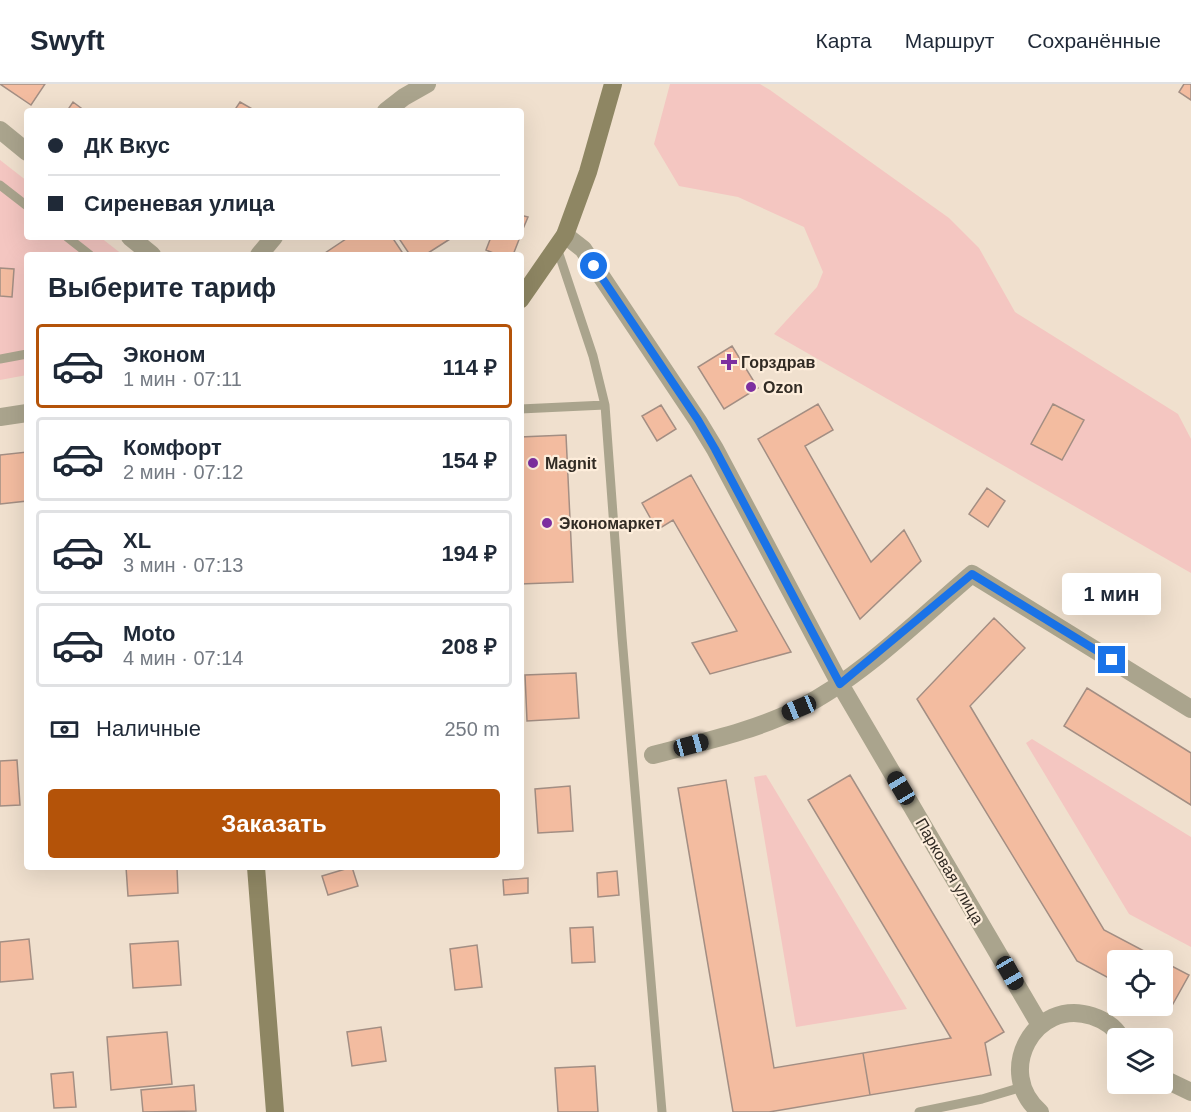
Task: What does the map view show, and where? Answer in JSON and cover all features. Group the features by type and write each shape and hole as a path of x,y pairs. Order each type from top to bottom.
{"street":[{"path":"390,108 427,84"},
{"path":"524,294 561,241 588,172 613,84"},
{"path":"0,130 24,150"},
{"path":"134,240 148,252"},
{"path":"262,252 272,240"},
{"name":"Парковая улица","path":"561,241 583,249 698,420 840,684 1040,1025"},
{"path":"0,417 24,413"},
{"path":"653,755 762,724 799,708 840,684 972,574 1191,709"},
{"path":"256,870 275,1112"},
{"path":"1040,1112 1032,1104 1022,1087 1020,1077 1021,1058 1028,1040 1040,1025 1058,1016 1086,1014 1104,1021 1111,1028"},
{"path":"1173,1083 1191,1092"}],"lane":[{"path":"0,185 24,204"},
{"path":"71,240 86,252"},
{"path":"561,241 605,405 662,1112"},
{"path":"0,359 24,355"},
{"path":"524,409 605,405"},
{"path":"919,1112 982,1099 1022,1087"}],"shaded area":[{"path":"670,84 760,84 770,90 949,218 979,248 1015,312 1178,414 1191,439 1191,573 774,334 817,287 823,272 804,227 738,197 679,186 654,144"},
{"path":"0,160 24,179 24,240 104,240 119,252 24,252 24,376 0,380"},
{"path":"1032,739 1191,837 1191,947 1129,914 1026,743"},
{"path":"766,775 907,1009 796,1027 754,777"}],"building":[{"path":"0,84 45,84 31,105"},
{"path":"1184,84 1191,84 1191,100 1179,92"},
{"path":"73,102 81,108 69,108"},
{"path":"240,102 251,108 236,108"},
{"path":"344,240 394,240 402,252 326,252"},
{"path":"400,240 448,240 430,252 408,252"},
{"path":"490,240 519,240 514,252 486,250"},
{"path":"0,268 14,269 12,297 0,296"},
{"path":"732,346 758,388 724,409 698,367"},
{"path":"818,404 833,430 805,446 871,562 904,530 921,561 860,619 758,439"},
{"path":"1053,404 1084,420 1062,460 1031,444"},
{"path":"661,405 676,429 657,441 642,416"},
{"path":"566,435 573,582 524,584 524,437"},
{"path":"24,452 24,501 0,504 0,455"},
{"path":"691,475 791,652 710,674 692,643 737,631 673,520 657,530 642,503"},
{"path":"987,488 1005,501 988,527 969,514"},
{"path":"994,618 1025,648 970,706 1104,930 1142,950 1107,950 1107,977 1077,961 917,699"},
{"path":"576,673 579,718 527,721 525,675"},
{"path":"1087,688 1191,753 1191,805 1064,726"},
{"path":"17,760 20,805 0,806 0,761"},
{"path":"850,775 1004,1032 985,1043 991,1075 870,1095 863,1053 951,1038 808,800"},
{"path":"726,780 774,1068 863,1053 870,1095 769,1112 733,1112 678,788"},
{"path":"570,786 573,831 538,833 535,789"},
{"path":"126,870 177,870 178,893 128,896"},
{"path":"342,870 353,870 358,886 328,895 322,876"},
{"path":"617,871 619,895 598,897 597,873"},
{"path":"528,878 528,893 504,895 503,880"},
{"path":"593,927 595,962 572,963 570,928"},
{"path":"29,939 33,979 0,982 0,942"},
{"path":"178,941 181,985 133,988 130,944"},
{"path":"477,945 482,987 455,990 450,949"},
{"path":"1173,967 1189,975 1173,1004"},
{"path":"381,1027 386,1061 352,1066 347,1032"},
{"path":"167,1032 172,1084 111,1090 107,1037"},
{"path":"595,1066 598,1112 558,1112 555,1068"},
{"path":"73,1072 76,1107 54,1108 51,1074"},
{"path":"194,1085 196,1111 143,1112 141,1090"}],"place":[{"name":"Горздрав","path":"729,362"},
{"name":"Ozon","path":"751,387"},
{"name":"Magnit","path":"533,463"},
{"name":"Экономаркет","path":"547,523"}],"route":[{"path":"594,266 698,420 840,684 853,676 972,574 1112,660"}]}
